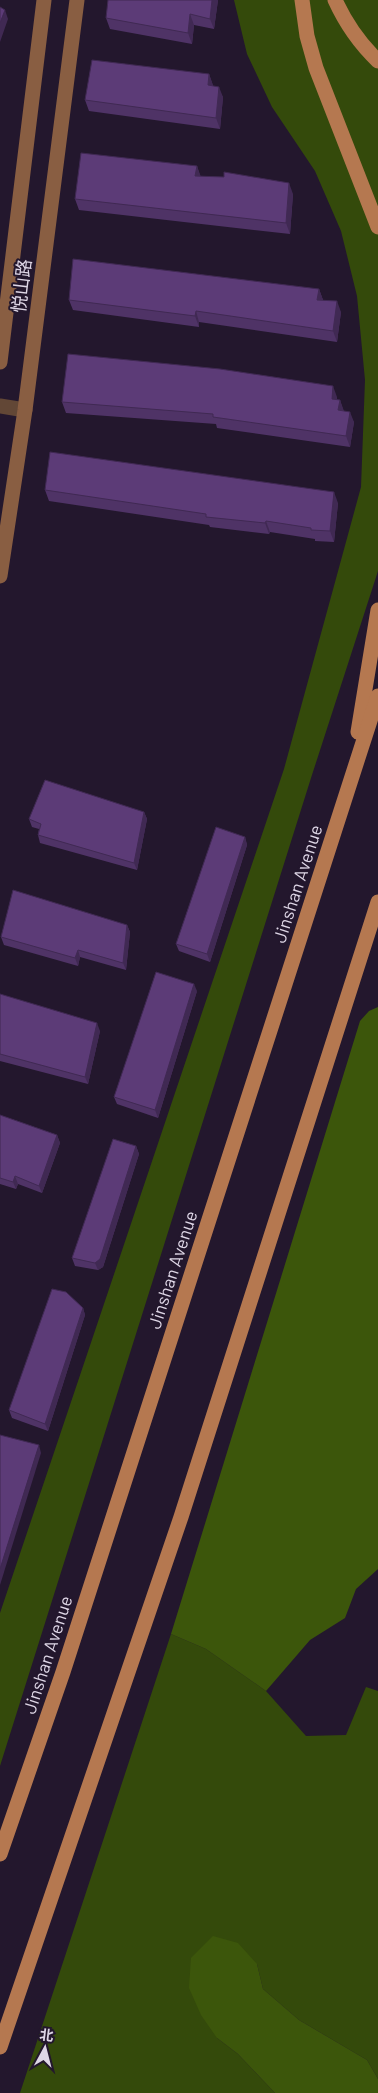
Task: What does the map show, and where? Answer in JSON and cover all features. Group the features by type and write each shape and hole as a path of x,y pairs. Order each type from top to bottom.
{"highway":[{"path":"302,0 307,36 316,68 328,103 378,227"},
{"path":"335,0 345,22 360,44 378,61"},
{"path":"350,781 378,610"},
{"name":"Jinshan Avenue","path":"0,1854 63,1672 378,696"},
{"path":"0,2047 182,1517 378,902"}],"main road":[{"name":"悦山路","path":"0,362 44,0"},
{"name":"悦山路","path":"0,576 25,410 77,0"}],"street":[{"path":"0,406 25,410"}],"green space":[{"path":"234,0 378,0 378,571 0,1766 0,1613 284,769 361,487 365,380 357,296 341,231 315,171 272,107 247,54"},
{"path":"378,1007 378,1569 356,1589 345,1618 310,1640 266,1691 206,1649 171,1634 360,1021 369,1011"},
{"path":"171,1634 206,1649 266,1691 306,1736 346,1735 366,1687 378,1691 378,2079 367,2060 299,2020 263,1989 257,1964 217,2038 238,2054 275,2093 20,2093"},
{"path":"213,1936 238,1943 257,1964 263,1989 299,2020 367,2060 378,2079 378,2093 275,2093 238,2054 217,2038 201,2015 189,1988 191,1958"}],"building":[{"path":"108,0 212,0 210,19 190,14 188,33 106,18"},
{"path":"0,7 5,10 0,23"},
{"path":"92,60 209,74 208,85 219,87 216,118 85,100"},
{"path":"81,153 197,166 195,176 224,177 224,172 289,183 286,223 75,199"},
{"path":"73,259 319,289 317,300 337,301 333,331 196,311 195,316 69,300"},
{"path":"68,354 220,369 333,386 332,399 340,400 338,410 350,412 346,436 213,417 213,414 62,402"},
{"path":"50,452 334,492 330,531 311,530 311,528 266,521 265,523 206,517 206,514 45,490"},
{"path":"45,780 144,812 134,863 38,835 41,824 29,819"},
{"path":"216,827 245,837 207,954 176,944"},
{"path":"13,890 127,925 123,963 78,950 75,958 1,937"},
{"path":"156,972 194,984 155,1110 114,1097"},
{"path":"0,994 97,1023 85,1077 0,1054"},
{"path":"0,1115 57,1135 39,1186 15,1176 13,1182 0,1178"},
{"path":"113,1139 136,1146 100,1259 95,1263 72,1258"},
{"path":"52,1289 66,1292 83,1308 45,1424 9,1410"},
{"path":"0,1435 39,1445 0,1569"}]}
